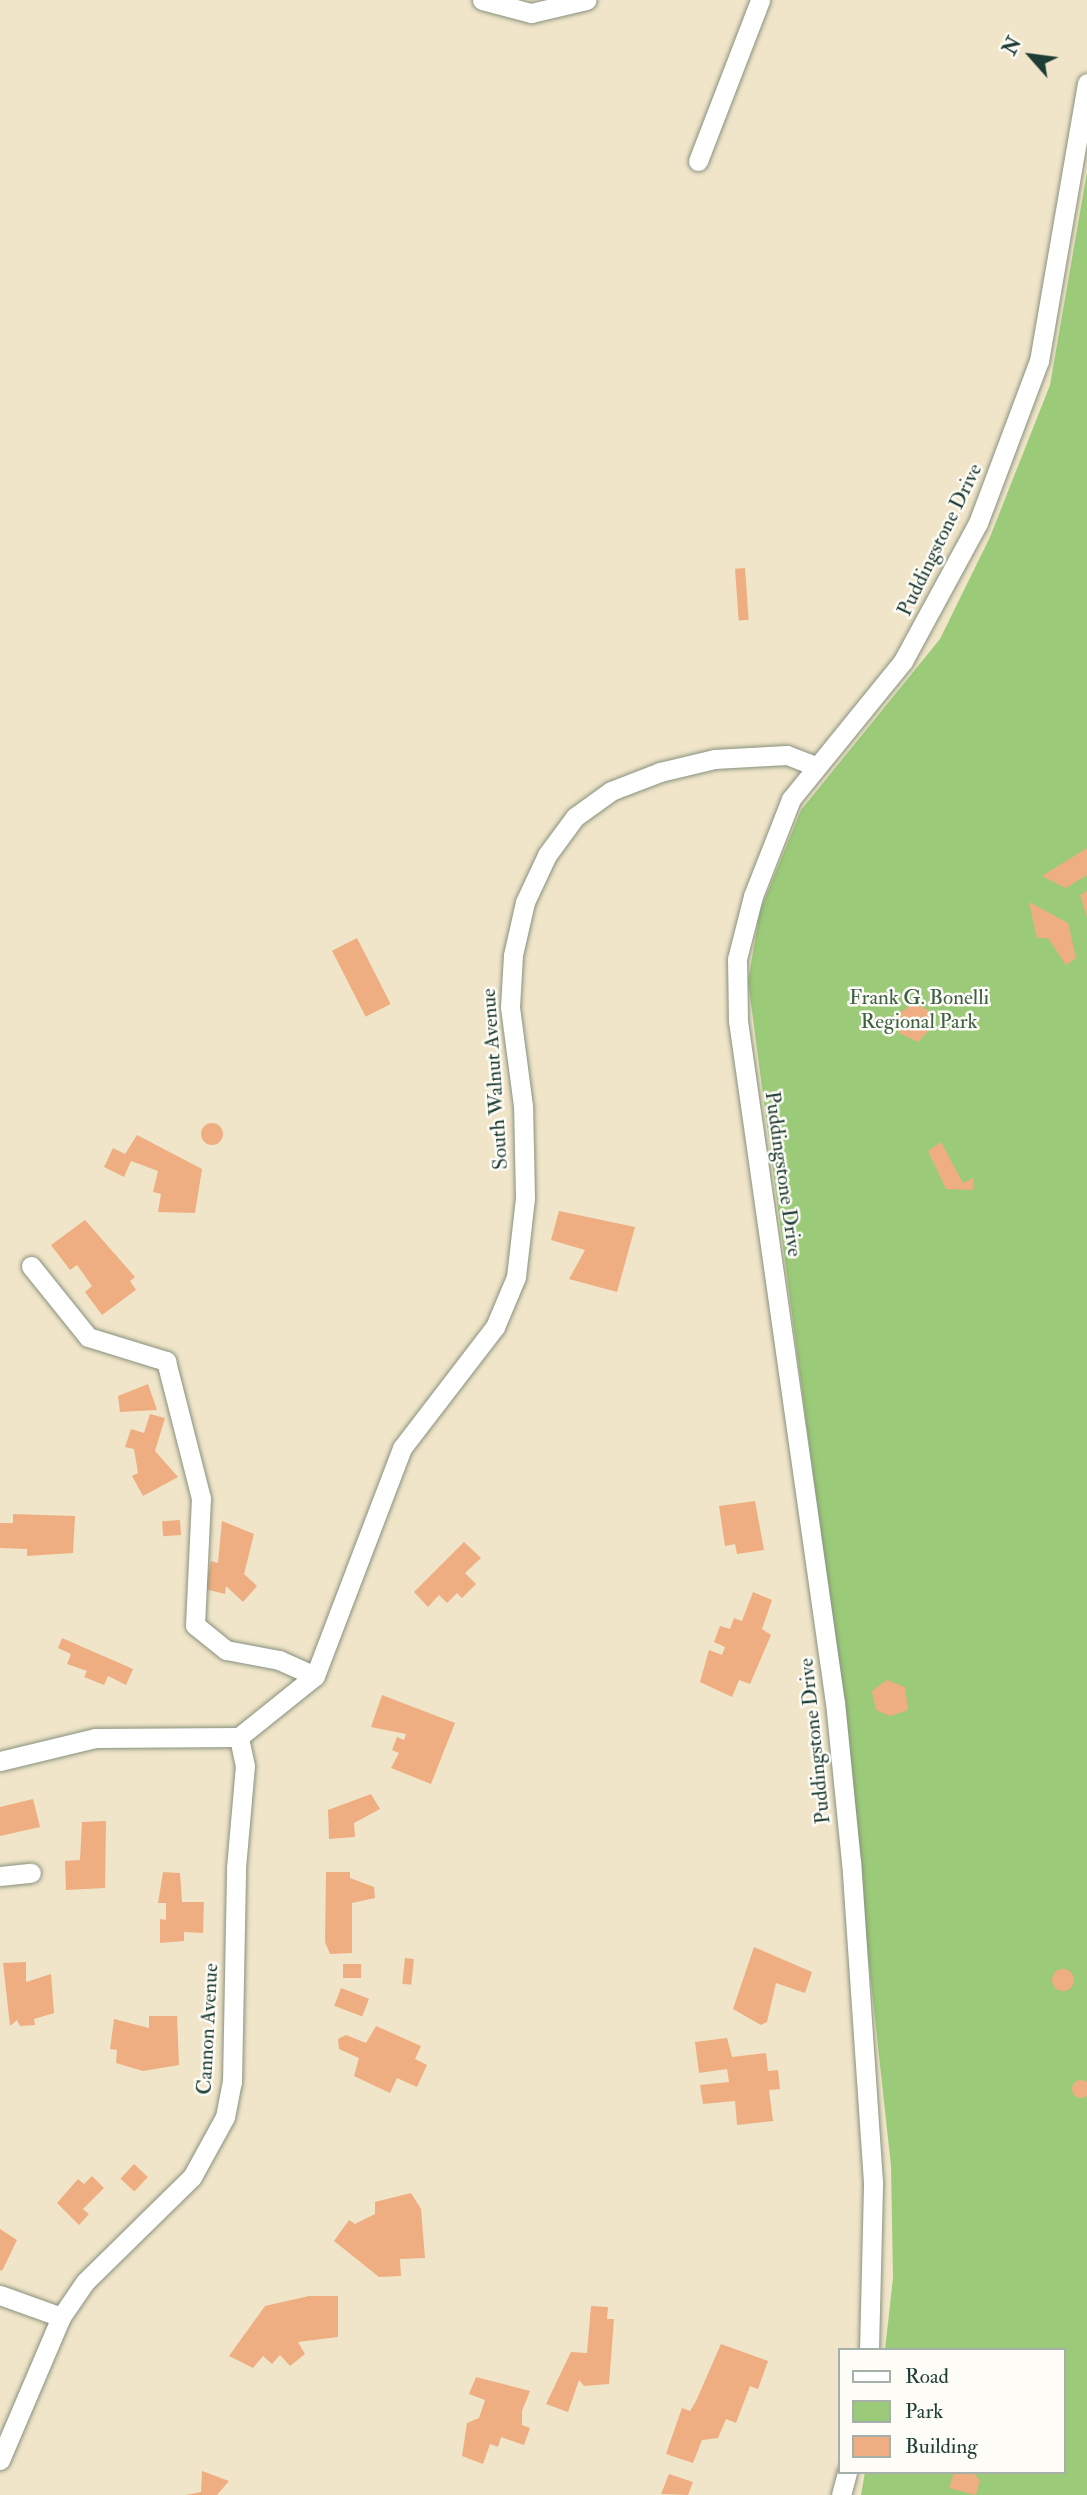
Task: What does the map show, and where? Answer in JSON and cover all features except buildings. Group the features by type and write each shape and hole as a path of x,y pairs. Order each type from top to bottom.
{"street":[{"path":"482,0 531,13 587,0"},
{"path":"698,161 760,0"},
{"name":"Puddingstone Drive","path":"869,2348 873,2182 851,1862 835,1703 738,1021 737,959 753,896 792,799 813,765 903,661 978,523 1039,361 1087,83"},
{"name":"South Walnut Avenue","path":"315,1676 402,1448 495,1327 516,1278 525,1198 523,1106 510,1007 513,955 525,902 547,855 575,817 611,792 660,772 714,759 787,755 813,765"},
{"path":"0,1761 95,1738 239,1737 315,1676 279,1660 226,1650 195,1625 201,1498 166,1361 88,1337 31,1266"},
{"name":"Cannon Avenue","path":"0,2460 61,2317 85,2282 192,2176 225,2117 232,2081 236,1868 245,1766 239,1737"},
{"path":"0,1876 31,1873"},
{"path":"0,2295 61,2317"},
{"path":"841,2495 846,2474"}],"green space":[{"name":"Frank G. Bonelli Regional Park","path":"1087,172 1087,2495 861,2495 865,2474 1066,2474 1066,2348 885,2348 893,2278 891,2166 828,1587 748,981 760,911 801,810 940,639 990,537 1050,385"}]}
